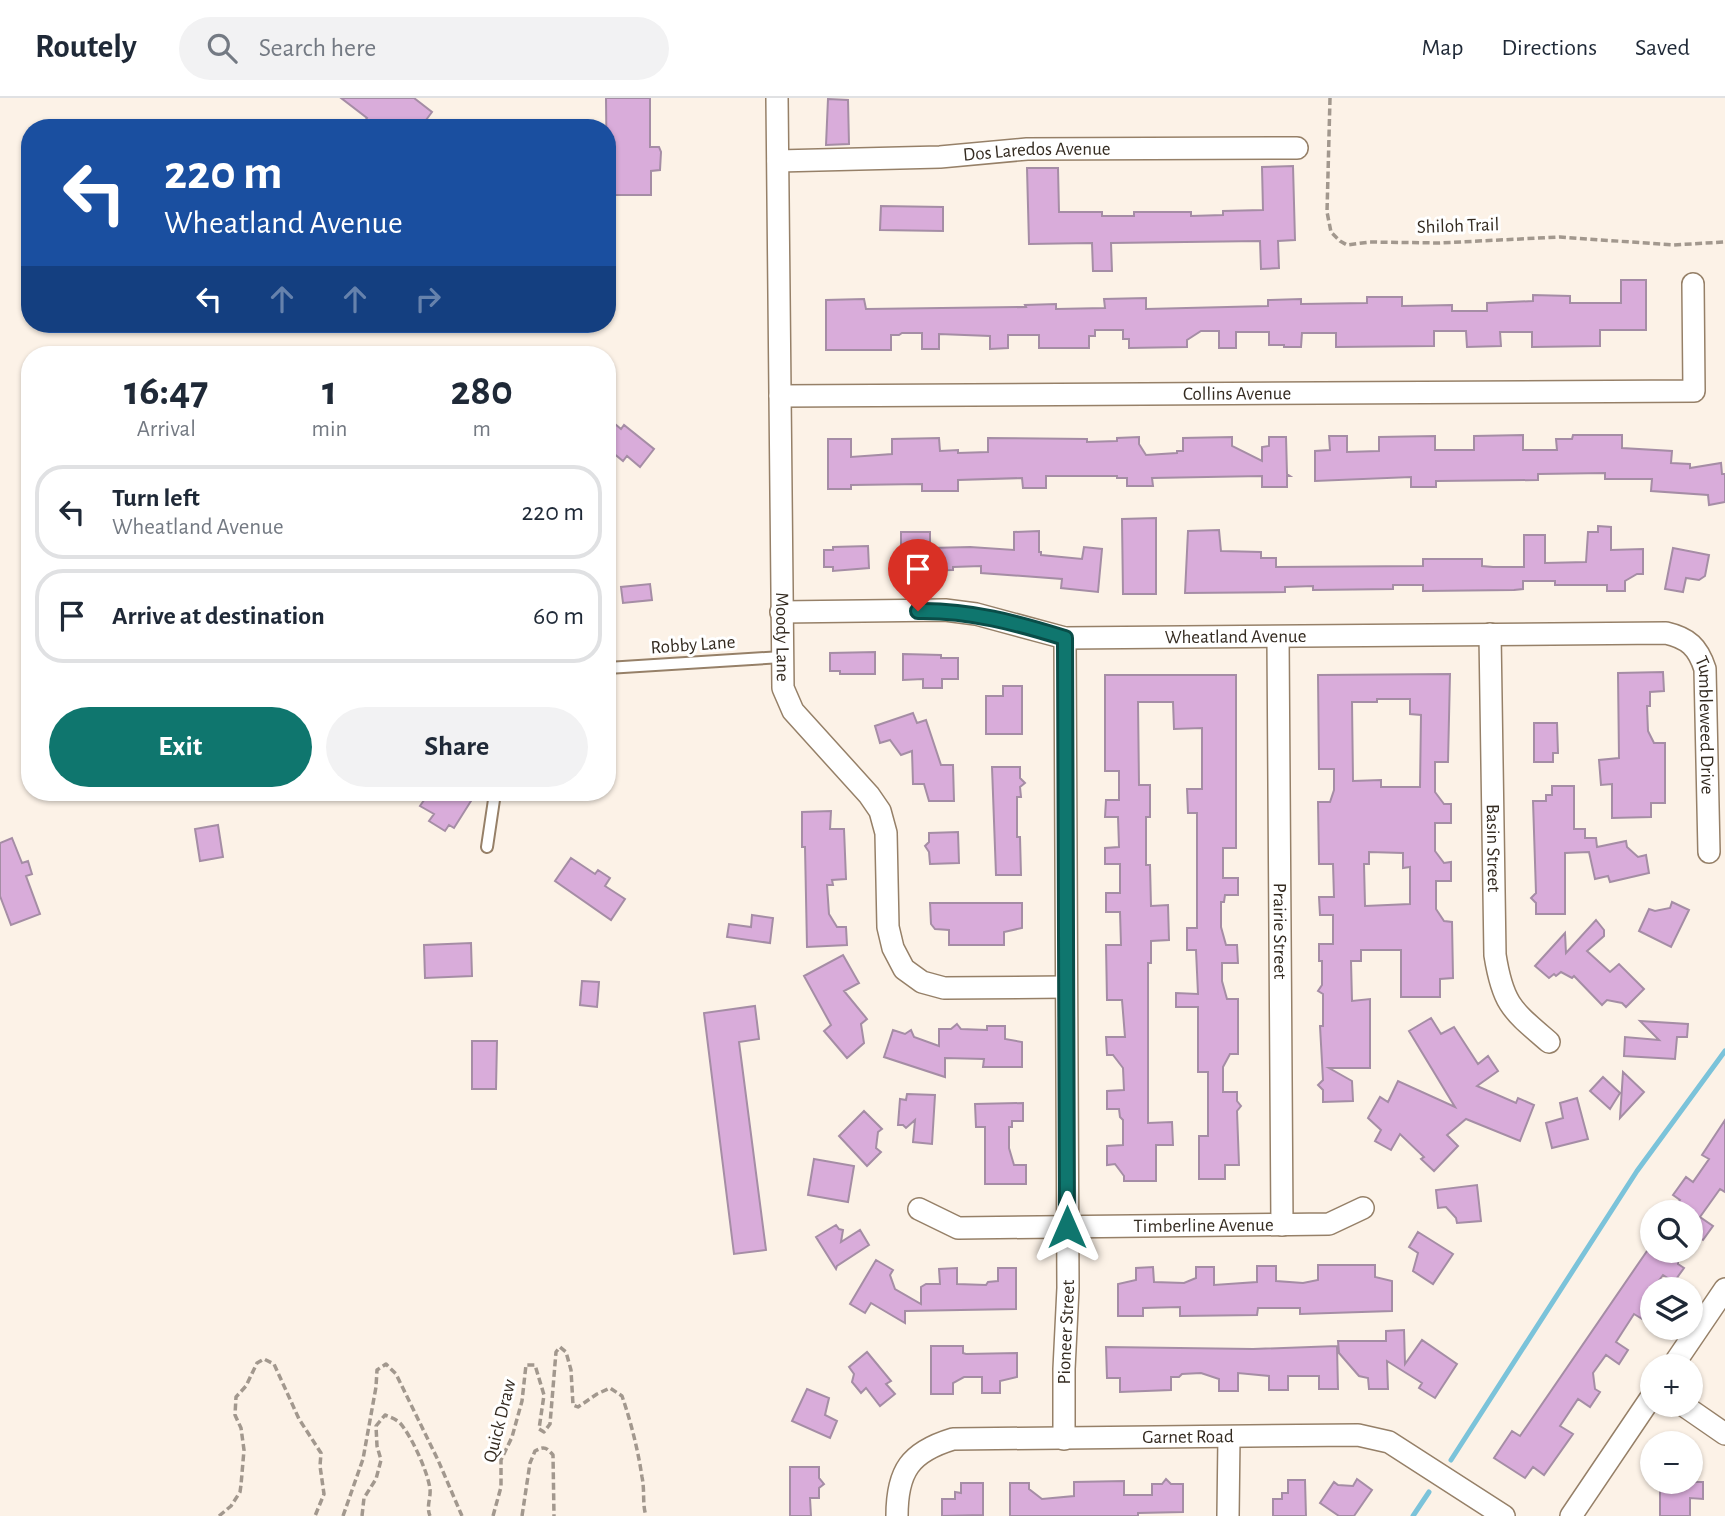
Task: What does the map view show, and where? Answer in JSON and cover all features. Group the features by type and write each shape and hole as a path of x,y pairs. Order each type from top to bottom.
{"street":[{"name":"Moody Lane","path":"777,98 783,688 793,710 869,795 880,811 886,833 888,927 893,948 904,969 922,982 944,988 1066,987"},
{"name":"Dos Laredos Avenue","path":"778,161 940,157 1027,149 1297,148"},
{"name":"Collins Avenue","path":"780,396 1694,391 1693,284"},
{"name":"Wheatland Avenue","path":"781,612 945,610 989,617 1065,638 1666,632 1692,643"},
{"name":"Basin Street","path":"1490,634 1495,956 1500,984 1513,1011 1549,1042"},
{"name":"Prairie Street","path":"1278,637 1282,1225"},
{"name":"Pioneer Street","path":"1064,1439 1068,1288 1065,638"},
{"name":"Tumbleweed Drive","path":"1692,643 1700,654 1705,669 1709,852"},
{"name":"Timberline Avenue","path":"919,1209 958,1228 1329,1224 1363,1208"},
{"path":"1681,1354 1725,1289"},
{"path":"1571,1516 1640,1414"},
{"path":"1700,1417 1725,1434"},
{"name":"Garnet Road","path":"897,1516 900,1479 913,1460 930,1446 953,1439 1358,1435 1389,1442 1504,1516"},
{"path":"1228,1516 1229,1437"}],"lane":[{"name":"Robby Lane","path":"616,667 782,657"},
{"path":"487,847 494,801"}],"path":[{"name":"Shiloh Trail","path":"1330,98 1327,212 1331,232 1347,245 1370,242 1439,243 1560,237 1672,245 1725,242"},
{"name":"Quick Draw","path":"493,1516 501,1487 502,1460 522,1401 526,1365 535,1365 544,1395 539,1429 544,1432 550,1424 556,1352 560,1347 566,1352 571,1370 573,1405 578,1407 610,1388 622,1396 643,1479 642,1503 646,1516"},
{"path":"219,1516 231,1506 240,1492 241,1485 243,1450 241,1429 235,1415 236,1397 246,1386 257,1363 264,1359 274,1364 299,1419 321,1453 324,1494 315,1516"},
{"path":"343,1516 363,1459 377,1370 386,1364 396,1374 462,1516"},
{"path":"362,1516 364,1498 376,1479 381,1460 376,1446 376,1426 385,1415 399,1422 423,1468 430,1492 427,1510 429,1516"},
{"path":"522,1516 530,1463 535,1451 543,1447 553,1455 554,1516"}],"building":[{"path":"341,98 414,98 432,112 427,119 367,118"},
{"path":"606,98 650,98 650,147 659,147 661,152 660,170 651,171 651,195 616,195 616,119 606,119"},
{"path":"828,99 848,100 849,144 826,145"},
{"path":"1293,166 1295,240 1278,241 1279,268 1261,269 1260,241 1111,243 1112,271 1093,271 1092,243 1029,244 1027,168 1058,168 1059,212 1102,212 1102,216 1134,216 1134,212 1191,212 1191,216 1223,215 1223,211 1263,210 1262,167"},
{"path":"881,206 943,207 943,231 880,230"},
{"path":"1621,280 1646,280 1646,330 1600,330 1600,346 1532,347 1532,332 1500,332 1501,346 1467,347 1466,331 1434,331 1434,346 1336,347 1336,333 1302,333 1301,347 1284,347 1269,345 1269,332 1236,332 1236,348 1219,348 1219,331 1201,331 1187,340 1187,347 1129,348 1129,339 1123,339 1123,330 1095,330 1095,336 1089,336 1089,348 1039,348 1039,335 1008,335 1008,348 990,349 990,336 939,334 939,349 922,349 922,333 902,333 891,335 891,350 826,350 826,300 864,299 866,309 1026,307 1025,305 1056,304 1056,309 1105,308 1104,299 1146,298 1146,309 1268,306 1268,300 1301,299 1301,304 1367,303 1367,297 1402,297 1402,306 1452,305 1452,311 1487,311 1487,303 1533,301 1533,295 1570,296 1570,303 1621,303"},
{"path":"616,425 621,429 624,425 654,449 640,467 627,456 623,461 616,455"},
{"path":"1523,435 1523,450 1557,450 1556,439 1572,439 1573,435 1622,435 1622,448 1672,451 1671,463 1690,464 1690,468 1721,463 1722,474 1725,474 1725,502 1709,505 1708,495 1651,491 1652,479 1605,479 1605,473 1538,474 1538,480 1436,481 1436,487 1411,487 1411,477 1315,481 1315,451 1330,450 1329,436 1347,436 1347,452 1379,451 1379,437 1435,436 1435,450 1474,450 1474,436"},
{"path":"1139,437 1139,444 1146,455 1183,451 1183,438 1232,437 1232,446 1262,461 1262,447 1269,446 1269,437 1286,437 1287,474 1290,476 1287,476 1287,487 1262,487 1262,476 1152,478 1153,486 1127,486 1127,478 1117,476 1046,476 1046,488 1023,488 1022,478 958,480 958,491 922,491 922,484 851,485 851,489 828,489 828,439 851,439 851,457 892,454 892,439 939,438 940,451 958,450 958,453 988,452 988,438 1087,439 1087,442"},
{"path":"1156,518 1156,594 1123,594 1122,519"},
{"path":"1598,526 1611,527 1611,550 1643,549 1643,574 1637,574 1625,581 1625,591 1607,591 1607,585 1555,585 1555,581 1523,581 1523,589 1514,590 1423,591 1423,585 1393,585 1393,589 1313,590 1313,586 1285,587 1285,592 1185,593 1188,531 1219,530 1221,551 1261,552 1261,558 1276,558 1276,567 1423,566 1423,559 1482,559 1482,566 1524,567 1524,535 1545,535 1545,563 1586,562 1588,532 1598,532"},
{"path":"1039,531 1041,555 1082,559 1084,547 1102,549 1098,592 1061,588 1062,579 981,573 981,566 953,567 953,570 910,571 910,568 901,568 901,532 930,532 930,548 1014,550 1014,532"},
{"path":"868,546 869,568 833,571 833,567 824,567 824,550 833,550 833,547"},
{"path":"1673,548 1709,555 1705,576 1699,580 1686,578 1683,592 1665,589"},
{"path":"650,584 652,600 623,603 621,587"},
{"path":"875,652 875,674 840,674 840,671 830,671 830,653"},
{"path":"903,654 958,658 958,679 942,679 942,688 923,688 923,679 903,680"},
{"path":"1663,672 1664,691 1650,692 1650,706 1647,706 1648,731 1654,743 1665,743 1665,803 1651,803 1651,817 1612,818 1612,784 1601,785 1599,760 1619,758 1618,673"},
{"path":"1450,674 1448,762 1435,762 1435,792 1444,804 1451,804 1451,823 1435,823 1435,851 1444,863 1451,862 1451,881 1436,881 1436,909 1444,921 1452,922 1453,978 1440,979 1440,997 1401,997 1401,950 1361,950 1361,961 1351,961 1352,1001 1370,999 1370,1068 1329,1068 1352,1081 1353,1101 1323,1102 1323,1090 1318,1085 1323,1080 1320,1026 1323,1026 1323,994 1318,991 1322,985 1319,944 1333,944 1333,915 1320,915 1319,897 1334,897 1333,864 1319,864 1318,802 1330,802 1334,790 1334,769 1319,769 1318,675","holes":["1377,699 1410,699 1410,714 1421,715 1420,787 1381,787 1381,780 1353,781 1352,702 1377,702","1369,852 1403,853 1403,868 1410,867 1410,904 1365,906 1364,864 1369,864"]},
{"path":"1105,675 1236,675 1236,848 1223,848 1223,878 1238,878 1238,895 1225,895 1224,902 1221,902 1221,927 1226,945 1237,945 1238,963 1222,963 1222,981 1227,999 1238,999 1238,1054 1230,1054 1223,1067 1223,1092 1237,1092 1237,1101 1241,1106 1237,1111 1239,1165 1225,1165 1225,1179 1199,1179 1199,1136 1208,1136 1208,1072 1198,1072 1198,1007 1176,1007 1176,993 1198,994 1196,950 1187,950 1187,928 1197,928 1197,813 1188,813 1187,789 1202,789 1202,728 1174,729 1173,702 1138,702 1139,785 1150,785 1150,817 1146,817 1146,865 1150,865 1151,906 1168,905 1169,940 1151,941 1151,963 1148,963 1148,1123 1172,1122 1173,1145 1156,1145 1156,1181 1124,1181 1124,1176 1115,1164 1107,1165 1107,1146 1123,1145 1123,1120 1119,1109 1107,1109 1107,1091 1124,1090 1123,1068 1113,1055 1107,1055 1106,1037 1125,1037 1122,1000 1107,1000 1106,945 1121,945 1120,912 1106,912 1106,893 1120,893 1120,864 1105,864 1105,848 1119,847 1118,817 1105,817 1106,800 1119,800 1119,771 1105,771"},
{"path":"1003,686 1022,686 1022,734 986,734 986,696 1003,696"},
{"path":"913,713 917,723 926,720 941,765 953,765 954,801 929,801 924,784 913,784 912,751 901,755 890,740 880,743 875,726"},
{"path":"1534,723 1557,723 1558,753 1553,753 1553,762 1534,762"},
{"path":"992,767 1020,767 1020,778 1025,783 1020,787 1021,797 1017,797 1021,875 996,875"},
{"path":"1552,786 1574,786 1574,829 1585,829 1585,838 1596,838 1597,847 1626,841 1627,847 1638,857 1646,855 1649,873 1610,882 1608,876 1595,879 1589,852 1565,853 1565,914 1536,914 1536,903 1531,898 1536,893 1533,801 1546,801 1546,795 1552,795"},
{"path":"423,801 471,801 454,828 449,825 445,831 429,821 434,814 420,806"},
{"path":"831,811 830,829 844,829 846,879 832,880 833,885 827,885 829,914 837,927 846,927 847,945 807,947 802,812"},
{"path":"218,825 223,857 200,861 195,829"},
{"path":"958,832 959,863 930,864 929,852 925,846 929,842 929,833"},
{"path":"12,838 22,863 28,861 32,874 26,876 40,914 11,925 0,896 0,843"},
{"path":"571,858 595,874 598,870 610,878 605,886 625,899 611,920 555,881"},
{"path":"1672,902 1689,910 1671,947 1639,931 1649,909 1655,911 1670,908"},
{"path":"930,903 1022,903 1022,928 1004,932 1004,945 949,945 949,930 935,929 931,924"},
{"path":"752,915 773,918 770,943 727,937 729,924 751,927"},
{"path":"1596,920 1604,930 1604,936 1587,951 1610,972 1619,964 1644,989 1626,1007 1622,1003 1607,1000 1602,1005 1574,976 1572,978 1561,972 1549,978 1535,966 1565,933 1566,953"},
{"path":"471,943 472,976 425,978 424,945"},
{"path":"843,955 859,983 844,991 867,1019 861,1024 864,1043 847,1058 824,1031 831,1025 804,976"},
{"path":"582,981 599,982 597,1007 580,1005"},
{"path":"755,1006 759,1039 739,1042 766,1250 734,1254 704,1013"},
{"path":"1431,1018 1441,1034 1454,1027 1478,1064 1488,1056 1498,1071 1477,1086 1516,1103 1518,1098 1534,1105 1520,1141 1466,1119 1447,1135 1458,1146 1434,1171 1421,1159 1424,1157 1400,1134 1391,1150 1375,1141 1381,1130 1368,1118 1380,1097 1388,1102 1398,1081 1455,1107 1409,1031"},
{"path":"1640,1021 1688,1024 1687,1037 1677,1037 1675,1059 1624,1056 1625,1037 1659,1040"},
{"path":"957,1024 961,1029 987,1030 987,1026 1005,1026 1005,1039 1022,1042 1022,1067 983,1067 984,1059 945,1058 945,1077 884,1057 893,1030 905,1034 911,1030 914,1037 939,1046 939,1029 951,1029"},
{"path":"472,1041 497,1041 496,1089 472,1089"},
{"path":"1623,1072 1644,1092 1620,1118"},
{"path":"1603,1077 1620,1093 1610,1109 1590,1091"},
{"path":"907,1094 935,1095 932,1144 913,1142 915,1120 906,1128 898,1125 900,1099 906,1100"},
{"path":"1577,1098 1588,1139 1552,1148 1546,1123 1563,1118 1560,1103"},
{"path":"1023,1103 1023,1121 1012,1121 1012,1127 1009,1127 1009,1148 1014,1165 1026,1165 1026,1184 985,1184 985,1127 976,1127 975,1104"},
{"path":"864,1111 882,1129 878,1132 876,1148 881,1152 867,1166 839,1136"},
{"path":"1725,1120 1725,1192 1720,1189 1703,1213 1703,1200 1680,1200 1673,1195 1686,1177 1693,1182 1709,1159 1702,1155"},
{"path":"814,1159 854,1166 848,1202 808,1195"},
{"path":"1477,1185 1481,1221 1457,1223 1446,1207 1438,1208 1436,1190"},
{"path":"1703,1219 1713,1226 1703,1240"},
{"path":"836,1225 843,1230 841,1242 860,1230 869,1245 836,1269 816,1237"},
{"path":"1418,1232 1453,1254 1433,1284 1413,1271 1418,1253 1409,1247"},
{"path":"876,1260 893,1270 890,1275 895,1289 921,1304 921,1287 926,1284 940,1284 939,1269 957,1268 957,1284 986,1285 988,1282 998,1281 998,1268 1016,1268 1016,1309 905,1311 905,1323 871,1303 865,1313 850,1304"},
{"path":"1640,1261 1678,1263 1684,1268 1678,1277 1640,1277 1640,1318 1634,1314 1616,1342 1628,1350 1619,1364 1606,1355 1593,1373 1595,1389 1600,1392 1590,1407 1578,1399 1560,1426 1573,1434 1544,1475 1533,1467 1525,1478 1494,1458 1512,1431 1520,1436"},
{"path":"1318,1265 1375,1265 1375,1277 1392,1281 1392,1311 1300,1314 1300,1308 1258,1308 1257,1315 1180,1316 1180,1307 1143,1308 1143,1316 1118,1316 1118,1284 1136,1280 1136,1268 1153,1267 1154,1282 1184,1283 1196,1278 1196,1267 1214,1267 1214,1285 1257,1282 1257,1266 1276,1266 1276,1281 1303,1283 1318,1280"},
{"path":"1404,1330 1405,1364 1422,1340 1457,1364 1435,1398 1419,1388 1422,1383 1387,1361 1388,1389 1369,1389 1368,1378 1359,1376 1339,1353 1338,1341 1386,1341 1386,1331"},
{"path":"931,1346 963,1346 963,1353 966,1354 1017,1353 1017,1377 1000,1381 1000,1393 982,1393 982,1377 964,1377 953,1383 953,1394 931,1394"},
{"path":"1337,1346 1338,1389 1319,1389 1319,1376 1288,1376 1288,1390 1269,1390 1269,1376 1238,1373 1238,1391 1219,1391 1219,1379 1201,1373 1171,1377 1171,1390 1120,1392 1120,1378 1107,1378 1106,1347 1253,1349"},
{"path":"867,1352 891,1381 886,1384 895,1394 880,1406 866,1388 861,1393 852,1382 854,1374 849,1367"},
{"path":"807,1389 829,1398 825,1415 837,1421 830,1438 792,1421"},
{"path":"790,1467 819,1467 819,1478 824,1484 819,1488 819,1498 810,1498 811,1516 790,1516"},
{"path":"1166,1479 1171,1484 1183,1484 1183,1512 1138,1513 1138,1516 1010,1516 1010,1483 1029,1483 1029,1489 1042,1499 1074,1496 1074,1482 1124,1481 1124,1495 1152,1495 1152,1484 1162,1484"},
{"path":"1357,1479 1372,1490 1354,1516 1339,1516 1320,1503 1334,1482 1338,1485 1353,1486"},
{"path":"1288,1480 1305,1480 1306,1516 1273,1516 1273,1499 1282,1499 1282,1493 1288,1493"},
{"path":"961,1483 983,1483 983,1515 942,1516 942,1499 955,1499 955,1492 961,1493"},
{"path":"1660,1494 1703,1494 1703,1499 1690,1498 1690,1516 1660,1516"}],"waterway":[{"path":"1451,1460 1637,1171 1725,1051"},
{"path":"1413,1516 1429,1492"}],"route":[{"path":"918,611 945,610 976,614 1065,638 1067,1227"}]}
